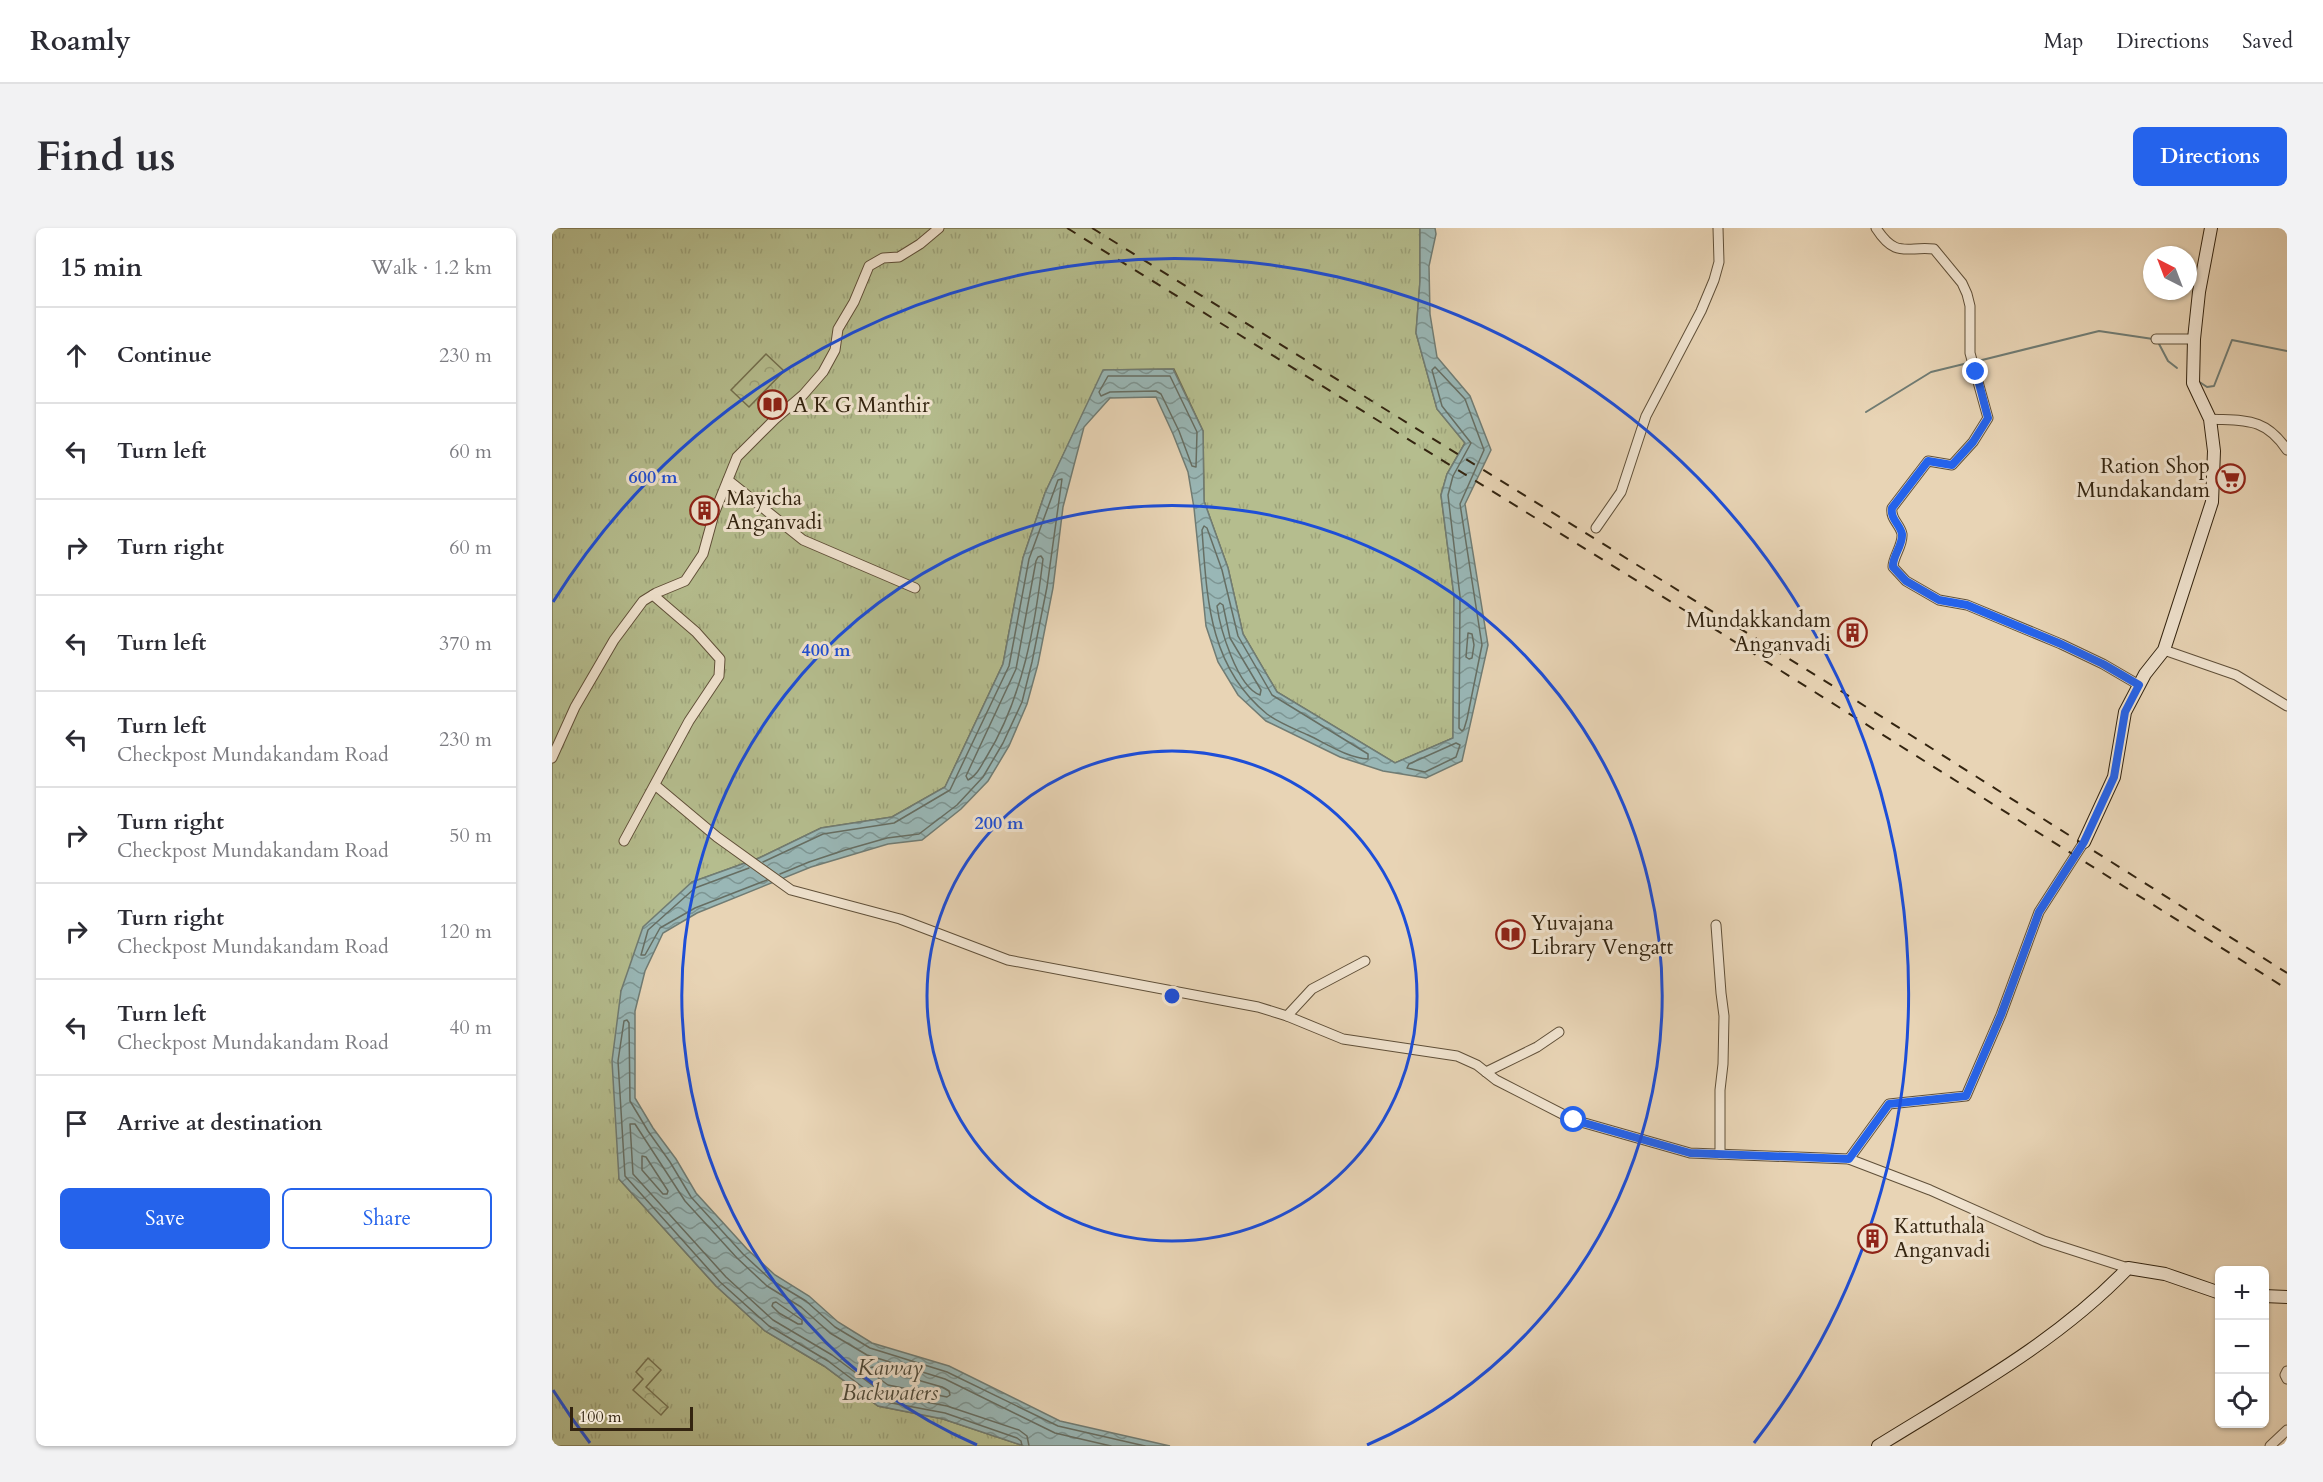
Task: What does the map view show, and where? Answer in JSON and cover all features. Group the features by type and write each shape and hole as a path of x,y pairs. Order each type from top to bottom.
{"street":[{"path":"552,759 575,707 614,640 643,601 685,581 704,554 714,514 737,457 803,395 823,372 835,350 838,329 854,302 869,266 883,258 898,257 920,244 939,228"},
{"path":"1596,528 1621,492 1646,416 1701,311 1714,280 1719,249 1718,228"},
{"path":"1876,228 1884,239 1901,250 1934,249 1962,283 1970,306 1971,357 1988,418 1958,460 1952,465 1928,461 1892,508 1891,514 1901,531 1902,539 1893,567 1906,581 1939,600 1967,605 2061,644 2103,664 2139,685"},
{"path":"1849,1159 1889,1104 1966,1096 2001,1015 2039,912 2084,842 2114,777 2125,712 2139,685 2164,650 2212,502 2214,451 2210,419 2193,383 2194,339 2199,292 2211,228"},
{"path":"2156,339 2194,339"},
{"path":"2210,419 2257,422 2278,437 2287,450"},
{"path":"728,480 803,540 915,588"},
{"path":"624,841 648,793 655,785 689,721 719,676 720,670 720,659 696,632 653,595"},
{"path":"2164,650 2236,675 2287,706"},
{"path":"655,785 717,837 791,890 900,919 1008,960 1258,1007 1344,1039 1457,1056 1477,1065 1496,1080 1574,1120 1690,1153 1849,1159 1930,1190 2044,1241 2128,1269 2164,1274 2215,1291"},
{"path":"1716,925 1720,993 1724,1016 1720,1090 1720,1154"},
{"path":"1287,1016 1312,989 1365,962"},
{"path":"1486,1072 1537,1047 1558,1032"},
{"path":"1878,1446 1894,1442 2047,1340 2103,1295 2128,1269"},
{"path":"2269,1296 2287,1297"},
{"path":"2287,1371 2285,1375 2287,1379"},
{"path":"2270,1446 2287,1430"}],"green space":[{"path":"552,228 1420,228 1420,281 1416,333 1437,409 1465,443 1447,474 1441,495 1454,596 1453,738 1395,763 1277,692 1243,634 1228,568 1204,501 1203,431 1174,369 1104,370 1045,493 1023,558 1003,664 945,787 892,817 821,828 759,858 692,882 621,991 619,1179 716,1286 765,1331 824,1366 878,1406 943,1419 1024,1446 552,1446"},
{"path":"766,354 784,371 749,407 731,390"},
{"path":"648,1358 661,1370 646,1387 668,1407 661,1415 633,1390 643,1379 636,1372"}],"water":[{"name":"Kavvay Backwaters","path":"1420,228 1435,228 1436,234 1429,266 1430,314 1437,357 1470,396 1491,450 1465,504 1488,645 1462,761 1426,778 1383,771 1340,757 1266,721 1238,695 1218,662 1206,626 1188,472 1173,434 1156,397 1110,398 1084,427 1063,507 1053,588 1038,664 1027,704 1009,746 988,781 961,809 922,840 888,844 811,867 697,913 663,933 645,971 635,1011 635,1098 696,1193 747,1249 775,1275 809,1296 838,1322 872,1343 949,1366 1060,1421 1170,1446 1024,1446 943,1419 878,1406 824,1366 765,1331 716,1286 619,1179 612,1061 621,991 643,927 692,882 759,858 821,828 892,817 945,787 1003,664 1023,558 1045,493 1103,370 1173,369 1203,431 1204,501 1228,568 1243,634 1277,692 1395,763 1453,738 1454,596 1441,495 1447,474 1465,443 1437,409 1416,333 1420,281"}],"waterway":[{"path":"1974,362 2099,331 2153,339"},
{"path":"2198,381 2207,387 2214,386 2232,340 2287,351"},
{"path":"2158,342 2168,361 2177,368"},
{"path":"1866,412 1931,372 1968,363"}],"railway":[{"path":"1067,228 1697,618 2287,989"},
{"path":"1092,228 1833,686 2287,973"}],"place":[{"name":"A K G Manthir","path":"772,405"},
{"name":"Ration Shop Mundakandam","path":"2231,478"},
{"name":"Mayicha Anganvadi","path":"705,510"},
{"name":"Mundakkandam Anganvadi","path":"1852,632"},
{"name":"Yuvajana Library Vengatt","path":"1510,935"},
{"name":"Kattuthala Anganvadi","path":"1873,1238"}],"route":[{"path":"1574,1120 1690,1153 1849,1159 1889,1104 1966,1096 2001,1015 2039,912 2084,842 2114,777 2125,712 2139,685 2103,664 2061,644 1967,605 1939,600 1906,581 1893,567 1902,539 1901,531 1891,514 1892,508 1928,461 1952,465 1963,455 1988,418 1976,372"}]}
